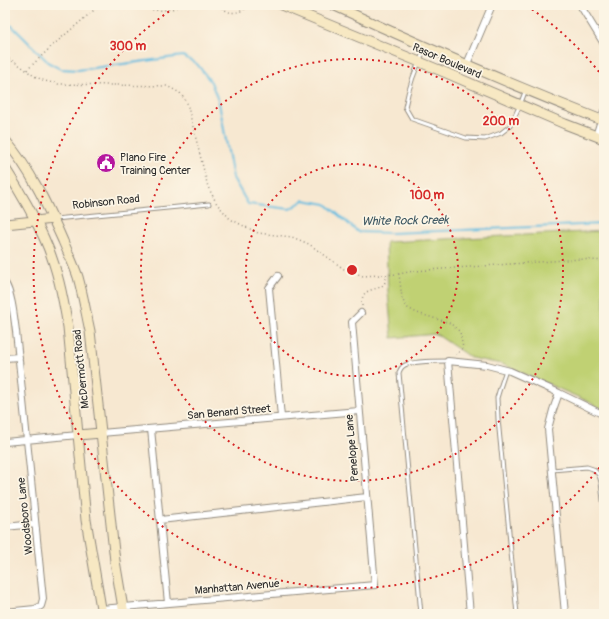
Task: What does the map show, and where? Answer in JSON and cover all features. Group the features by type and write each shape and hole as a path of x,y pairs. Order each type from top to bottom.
{"main road":[{"name":"Rasor Boulevard","path":"281,5 600,138"},
{"name":"Rasor Boulevard","path":"333,5 426,47 526,89 603,117"},
{"name":"McDermott Road","path":"5,140 27,168 41,192 78,276 90,331 114,561 123,611"},
{"name":"McDermott Road","path":"5,168 16,185 45,239 64,301 68,327 86,520 102,612"},
{"name":"Robinson Road","path":"5,224 54,220"},
{"path":"78,435 101,433"}],"street":[{"path":"467,64 492,5"},
{"path":"580,5 604,44"},
{"path":"600,138 603,117"},
{"path":"278,276 269,288 281,417"},
{"name":"Woodsboro Lane","path":"5,283 14,312 43,599 41,606 35,609 5,612"},
{"name":"Penelope Lane","path":"361,312 352,322 375,585"},
{"path":"5,358 19,356"},
{"path":"470,614 448,361 487,365 506,370 559,393 604,415"},
{"path":"559,393 548,429 565,614"},
{"name":"San Benard Street","path":"101,433 359,411"},
{"path":"151,429 168,603"},
{"path":"5,442 78,435"},
{"path":"160,520 367,497"},
{"path":"5,527 35,524"},
{"name":"Manhattan Avenue","path":"102,612 123,611 168,603 375,585"}],"lane":[{"path":"426,47 418,62 408,90 404,107 412,119 466,138 485,139 501,133 510,126 526,89"},
{"name":"Robinson Road","path":"54,220 209,204"},
{"path":"421,614 399,373 403,367 411,363 448,361"},
{"path":"506,370 498,398 498,419 517,614"},
{"path":"552,470 587,467 593,469 599,475 602,482 604,509"}],"path":[{"path":"26,70 100,5"},
{"path":"137,5 154,10 169,9 182,5"},
{"path":"219,5 226,12 235,13 244,10 246,5"},
{"path":"5,57 18,64 34,76 45,81 58,84 167,86 180,93 187,103 208,187 217,204 230,218 258,234 292,237 309,244 344,270 363,276 580,259 604,261"},
{"path":"399,274 402,298 406,307 417,313 450,322 460,332 463,348"},
{"path":"361,312 364,295 368,291 382,286 385,282 386,275"}],"green space":[{"path":"604,231 604,410 587,401 502,364 471,358 436,334 392,338 386,242"}],"waterway":[{"name":"White Rock Creek","path":"5,22 12,26 49,63 61,69 78,70 183,56 197,64 211,82 219,103 233,178 248,204 290,209 304,200 326,204 358,232 391,233 604,224"}],"place":[{"name":"Plano Fire Training Center","path":"106,163"}]}
